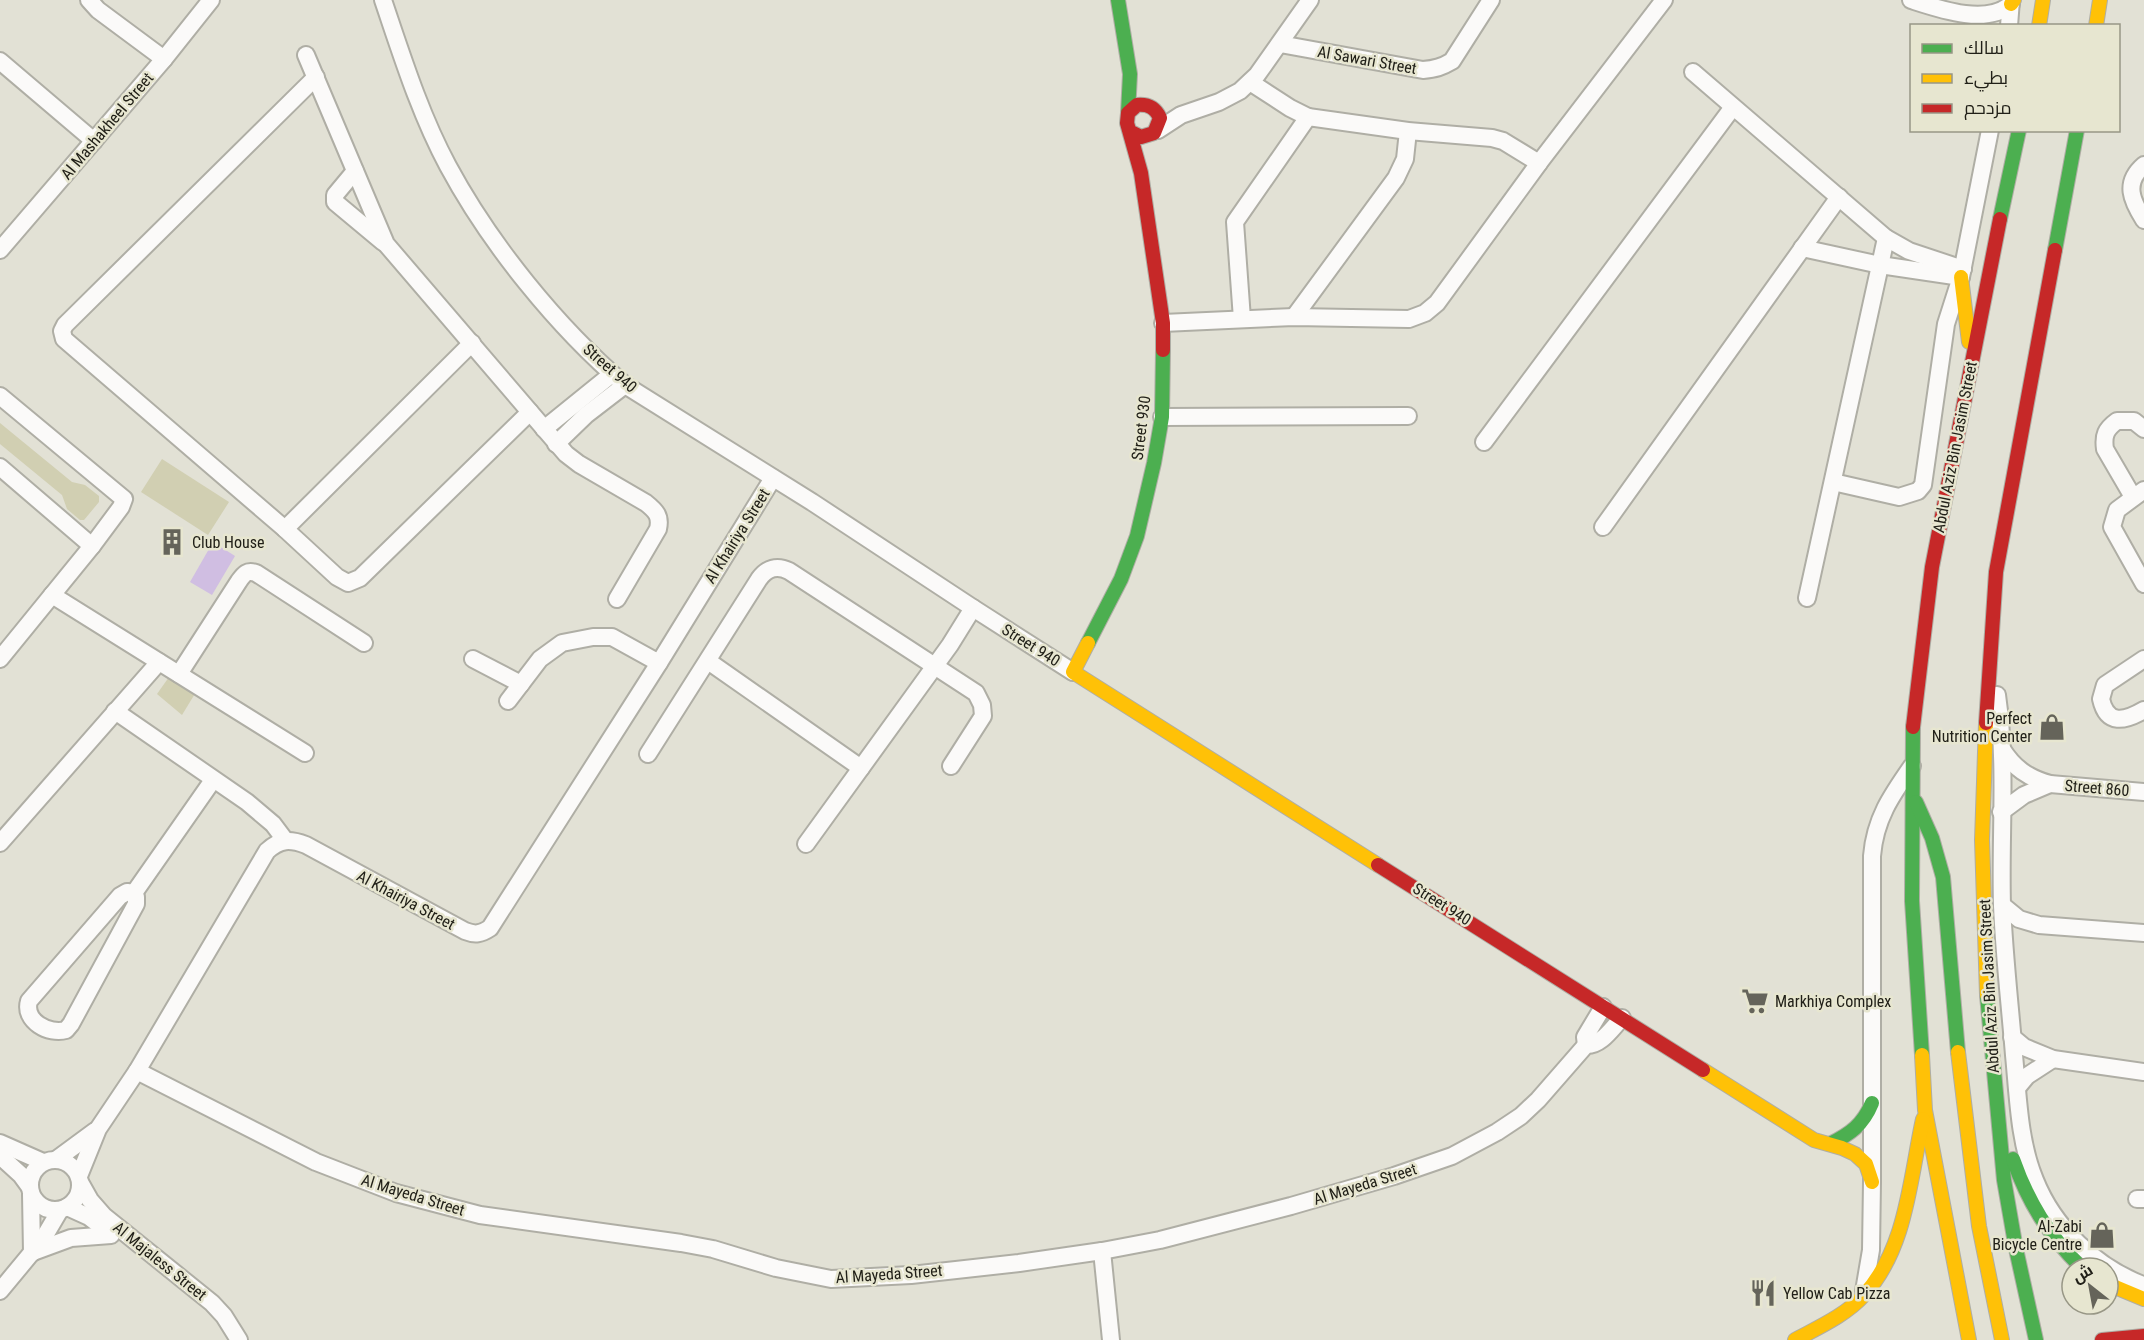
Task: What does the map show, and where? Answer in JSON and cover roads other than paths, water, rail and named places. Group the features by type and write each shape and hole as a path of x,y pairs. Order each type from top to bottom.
{"main road":[{"path":"1118,0 1131,74 1127,123 1131,132 1143,138 1153,133 1160,118 1131,74"},
{"path":"2039,24 2043,0"},
{"path":"2096,24 2100,0"},
{"path":"1128,113 1137,105 1152,106"},
{"name":"Street 930","path":"1073,672 1121,579 1137,536 1162,417 1163,323 1142,173 1131,132"},
{"name":"Abdul Aziz Bin Jasim Street","path":"1969,1340 1925,1110 1912,901 1913,718 1932,567 2019,132"},
{"name":"Abdul Aziz Bin Jasim Street","path":"2036,1340 2004,1180 1987,1009 1982,840 1996,572 2077,132"},
{"name":"Street 930","path":"1142,173 1153,133"},
{"path":"1962,273 1971,362"},
{"name":"Street 940","path":"1073,672 1814,1140 1830,1144 1859,1157 1867,1165 1872,1182"},
{"path":"1913,796 1928,824 1943,877 1966,1132 1988,1281 2002,1340"},
{"path":"1996,1092 2007,1142 2024,1190 2046,1230 2069,1256"},
{"path":"1830,1144 1860,1128 1872,1102"},
{"path":"1795,1340 1837,1316 1863,1296 1891,1256 1901,1229 1925,1110"},
{"path":"2120,1289 2144,1299"},
{"path":"2102,1340 2144,1336"}],"street":[{"path":"89,0 98,10 164,59"},
{"name":"Al Mashakheel Street","path":"0,250 164,59 211,0"},
{"name":"Street 940","path":"383,0 414,89 447,165 487,232 566,327 612,374 625,385 1073,672"},
{"path":"1153,133 1194,110 1225,100 1250,82 1310,0"},
{"name":"Al Sawari Street","path":"1280,44 1423,70 1434,70 1452,61 1491,0"},
{"path":"1163,323 1294,317 1409,319 1425,313 1437,303 1539,163 1664,0"},
{"path":"1911,0 1968,15 1993,14 2012,1"},
{"path":"2009,24 2012,1"},
{"path":"1968,15 1979,24"},
{"path":"306,55 386,244"},
{"path":"0,61 94,141"},
{"path":"1693,72 1886,238 1909,251 1962,273"},
{"path":"316,77 65,325 62,331 64,339 348,584 354,582 530,412"},
{"path":"1250,82 1308,117 1408,131 1492,138 1503,141 1539,163"},
{"path":"1152,106 1174,110 1194,110"},
{"path":"1484,442 1733,107"},
{"path":"1242,319 1235,222 1308,117"},
{"path":"1294,317 1396,178 1405,159 1408,131"},
{"name":"Abdul Aziz Bin Jasim Street","path":"1833,482 1899,497 1918,491 1923,485 1946,324 1962,273 1990,132"},
{"path":"2144,165 2134,178 2131,189 2132,201 2144,220"},
{"path":"355,171 335,195 335,202 386,244 472,342 556,444 579,464 656,511 660,519 658,529 617,599"},
{"path":"1603,527 1839,197"},
{"path":"1807,598 1886,238"},
{"path":"1802,248 1880,265 1962,273"},
{"path":"285,529 472,342"},
{"path":"544,429 612,374"},
{"path":"556,444 625,385"},
{"path":"0,396 121,495 124,502 92,546 2,652"},
{"path":"1162,417 1408,416"},
{"path":"2144,429 2134,421 2117,421 2105,432 2103,440 2105,449 2138,494 2117,510 2112,527 2144,584"},
{"path":"0,467 92,546"},
{"name":"Al Khairiya Street","path":"285,840 306,845 465,932 482,933 496,922 773,478"},
{"path":"648,754 763,574 779,567 789,571 976,693 980,699 983,716 951,766"},
{"path":"179,674 239,581 245,573 250,571 364,643"},
{"path":"52,595 305,753"},
{"path":"806,844 973,608"},
{"path":"508,701 540,659 562,643 593,637 612,637 659,663"},
{"path":"473,659 521,684"},
{"path":"2144,659 2105,685 2101,699 2109,715 2114,718 2122,720 2131,718 2144,711"},
{"path":"708,661 861,768"},
{"path":"0,843 159,662"},
{"name":"Abdul Aziz Bin Jasim Street","path":"1990,664 1997,696 2002,749 2002,905 2012,1037 2025,1146 2035,1180 2050,1209 2075,1242 2096,1261 2144,1286"},
{"path":"0,1291 63,1209 75,1201 98,1129 137,1071 267,851 274,844 285,840 279,830 247,802 115,711"},
{"name":"Street 860","path":"2002,749 2010,762 2035,780 2050,784 2144,792"},
{"path":"1863,1296 1871,1250 1872,856 1874,836 1890,799 1912,766"},
{"path":"134,893 213,780"},
{"name":"Street 860","path":"2001,812 2024,795 2050,784"},
{"path":"127,892 134,893 136,904 71,1024 66,1030 53,1032 33,1020 27,1009 29,1001 120,896 127,892"},
{"path":"2002,905 2019,918 2039,925 2144,933"},
{"path":"2005,946 2020,933 2039,925"},
{"name":"Al Mayeda Street","path":"1586,1045 1585,1037 1603,1007"},
{"name":"Al Mayeda Street","path":"137,1071 316,1162 396,1193 480,1215 713,1249 776,1268 831,1278 911,1275 1102,1251 1160,1240 1394,1176 1452,1156 1497,1132 1521,1116 1586,1045 1595,1044 1622,1018"},
{"path":"2012,1037 2031,1050 2053,1059 2144,1072"},
{"path":"2017,1088 2039,1066 2053,1059"},
{"path":"32,1252 30,1190 33,1172 98,1129"},
{"path":"0,1143 50,1160 71,1164 80,1180"},
{"path":"0,1156 21,1175 43,1207 51,1210 63,1209"},
{"name":"Al Majaless Street","path":"80,1180 90,1200 104,1216 212,1303 224,1316 239,1340"},
{"name":"Al Majaless Street","path":"63,1209 89,1217 111,1234 204,1310 228,1340"},
{"path":"32,1252 71,1239 111,1234"},
{"path":"1102,1251 1111,1340"}],"place":[{"name":"Club House","path":"172,542"},
{"name":"Perfect Nutrition Center","path":"2052,727"},
{"name":"Markhiya Complex","path":"1755,1001"},
{"name":"Al-Zabi Bicycle Centre","path":"2102,1235"},
{"name":"Yellow Cab Pizza","path":"1763,1293"}]}
